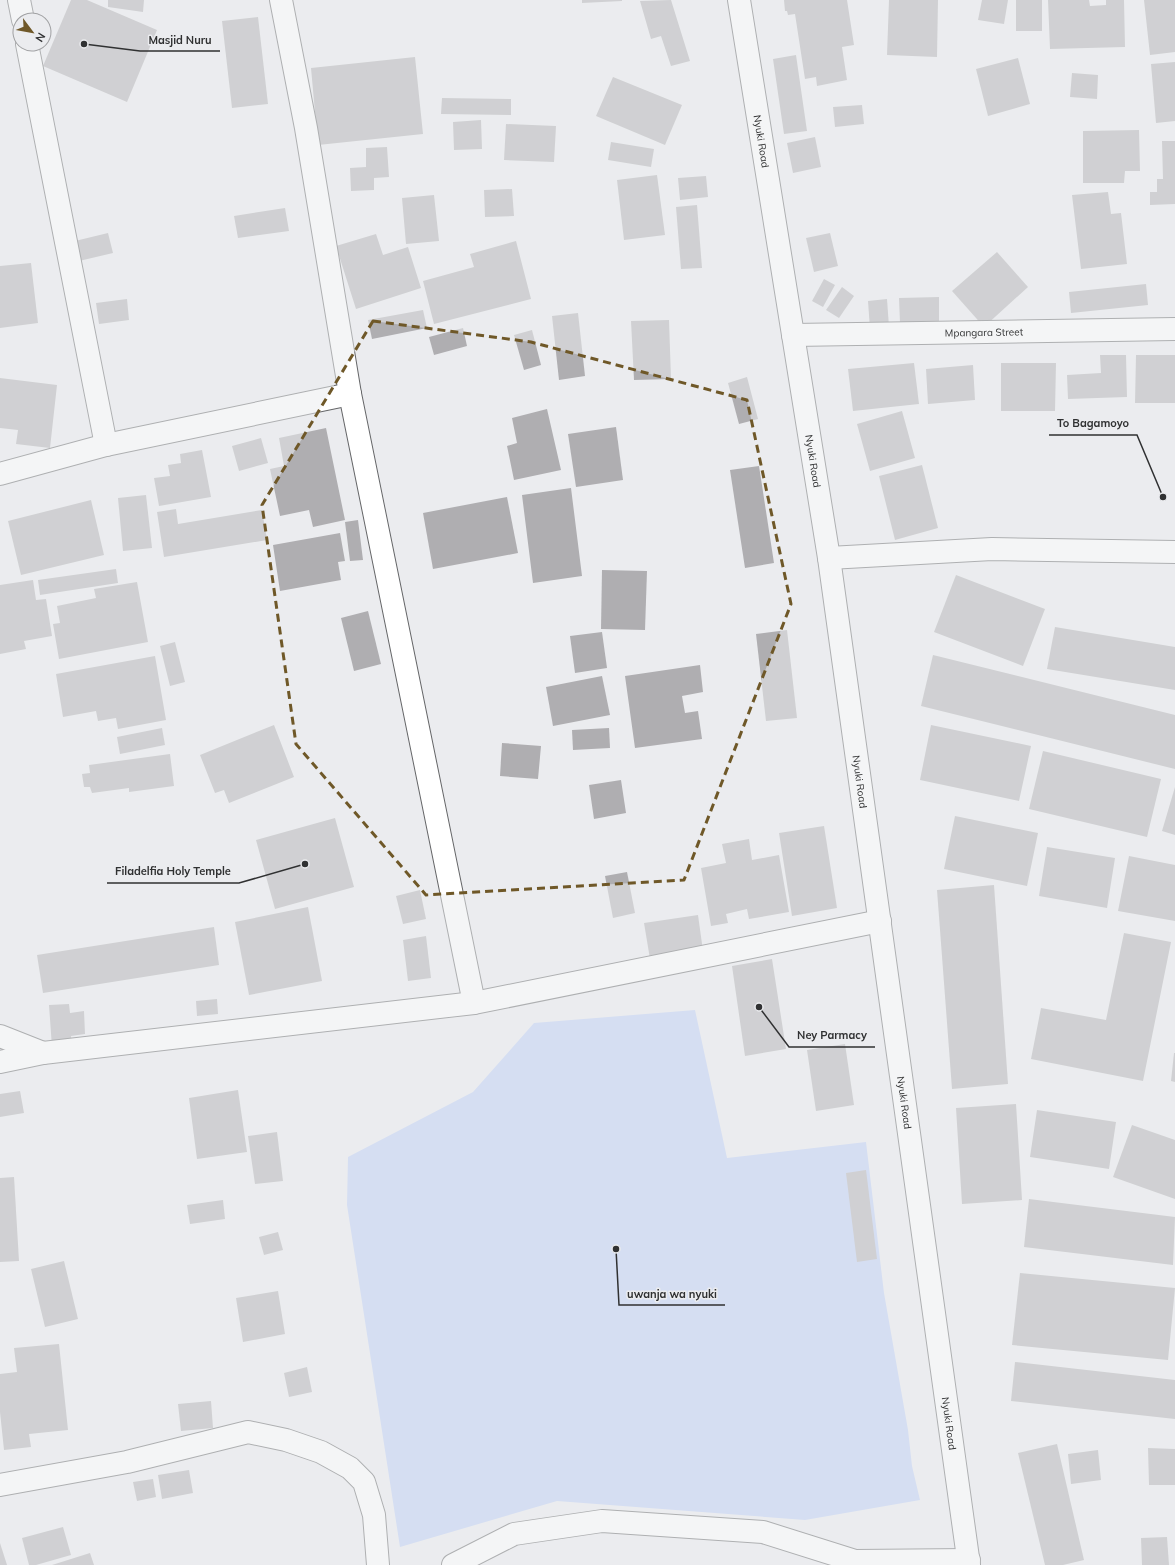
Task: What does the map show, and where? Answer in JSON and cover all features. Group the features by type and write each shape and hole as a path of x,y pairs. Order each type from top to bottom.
{"street":[{"path":"19,0 21,12"},
{"path":"281,0 306,128 350,394 474,1003"},
{"name":"Nyuki Road","path":"739,0 829,558 969,1563"},
{"path":"29,52 106,444"},
{"name":"Mpangara Street","path":"793,335 1175,330"},
{"path":"0,474 106,444 350,394"},
{"path":"829,558 992,549 1175,552"},
{"path":"0,1062 43,1053 474,1003 880,921"},
{"path":"0,1036 43,1053"},
{"path":"0,1485 127,1462 248,1432 286,1440 321,1452 350,1468 364,1482 374,1515 378,1565"},
{"path":"453,1565 514,1534 602,1521 763,1532 855,1561 969,1563"}],"highlighted area":[{"path":"373,321 531,342 747,400 791,604 684,880 426,895 296,744 262,505"}],"shaded area":[{"path":"695,1010 727,1158 866,1142 884,1293 908,1430 912,1466 920,1500 805,1520 557,1501 400,1547 347,1205 348,1157 473,1092 534,1023"}],"building":[{"path":"71,0 87,0 157,30 127,102 43,66 49,52 52,52 52,45"},
{"path":"108,0 144,0 143,12 108,7"},
{"path":"582,0 622,0 622,1 582,3"},
{"path":"671,0 690,61 671,66 661,36 651,39 640,1"},
{"path":"784,0 847,0 854,45 842,47 847,80 817,86 816,77 805,79 795,14 788,15 787,11 785,11"},
{"path":"889,0 938,0 937,57 887,55"},
{"path":"982,0 1008,0 1004,24 978,20"},
{"path":"1016,0 1042,0 1042,31 1016,31"},
{"path":"1048,0 1089,0 1090,6 1106,5 1106,0 1124,0 1125,47 1050,49"},
{"path":"1144,0 1175,0 1175,52 1150,55"},
{"path":"258,17 268,104 232,108 222,21"},
{"path":"796,55 807,131 784,134 773,59"},
{"path":"415,57 423,134 318,145 311,68"},
{"path":"1018,58 1030,104 988,116 976,69"},
{"path":"1175,62 1175,121 1156,123 1151,64"},
{"path":"1072,73 1098,75 1097,99 1070,97"},
{"path":"613,77 682,105 665,145 596,116"},
{"path":"442,98 511,99 511,115 441,114"},
{"path":"862,105 864,124 835,127 833,107"},
{"path":"481,120 482,149 454,150 453,122"},
{"path":"506,124 556,126 554,162 504,160"},
{"path":"1139,130 1140,171 1125,171 1124,183 1083,183 1083,131"},
{"path":"815,137 821,167 793,173 787,143"},
{"path":"1162,141 1175,141 1175,204 1150,205 1150,192 1157,192 1157,179 1163,179"},
{"path":"611,142 654,149 651,167 608,160"},
{"path":"387,147 389,177 374,178 374,190 351,191 350,168 366,167 366,148"},
{"path":"657,175 665,235 624,240 617,180"},
{"path":"706,176 708,197 680,200 678,178"},
{"path":"512,189 514,216 485,217 484,190"},
{"path":"1108,192 1111,214 1121,213 1127,264 1081,269 1072,195"},
{"path":"434,195 439,241 406,244 402,198"},
{"path":"697,205 702,268 681,269 676,207"},
{"path":"285,208 289,231 238,238 234,216"},
{"path":"108,233 113,253 79,261 75,241"},
{"path":"830,233 838,266 814,272 806,238"},
{"path":"376,234 383,255 408,247 421,288 356,309 336,246"},
{"path":"516,241 531,299 434,324 423,281 474,267 470,254"},
{"path":"997,252 1028,287 984,327 952,291"},
{"path":"31,263 38,323 0,328 0,266"},
{"path":"824,279 835,285 823,307 812,301"},
{"path":"1146,284 1148,305 1071,313 1069,292"},
{"path":"842,287 854,296 839,318 826,310"},
{"path":"939,297 939,323 900,323 899,298"},
{"path":"127,299 129,320 99,324 96,303"},
{"path":"887,299 889,327 870,329 868,301"},
{"path":"423,310 427,328 372,339 368,320"},
{"path":"578,313 585,376 559,380 552,316"},
{"path":"669,320 671,379 634,380 631,321"},
{"path":"463,328 467,346 434,355 429,337"},
{"path":"532,330 541,365 524,370 514,335"},
{"path":"1100,355 1126,355 1127,397 1068,399 1067,375 1101,373"},
{"path":"1136,355 1175,355 1175,403 1135,403"},
{"path":"914,363 919,404 853,411 848,369"},
{"path":"1001,363 1056,363 1055,411 1001,411"},
{"path":"973,365 975,400 928,404 926,369"},
{"path":"747,377 758,419 739,424 728,383"},
{"path":"0,378 57,385 50,448 16,444 18,430 0,428"},
{"path":"547,409 561,470 514,480 507,446 517,443 512,418"},
{"path":"902,411 915,458 870,471 857,424"},
{"path":"616,427 623,480 576,487 568,434"},
{"path":"326,428 345,520 313,527 309,510 280,516 270,469 284,466 279,438"},
{"path":"261,438 268,463 239,471 232,446"},
{"path":"202,450 211,497 159,506 154,478 170,476 168,465 181,463 180,454"},
{"path":"922,465 938,528 895,540 879,476"},
{"path":"759,466 774,563 745,568 730,470"},
{"path":"571,488 582,576 533,583 522,495"},
{"path":"146,495 152,548 123,551 118,498"},
{"path":"507,497 518,553 433,569 423,513"},
{"path":"91,500 104,555 21,575 8,521"},
{"path":"176,509 178,524 262,510 267,540 164,557 157,512"},
{"path":"358,520 363,560 350,561 345,522"},
{"path":"340,533 345,561 338,562 341,580 280,591 273,545"},
{"path":"116,569 118,583 40,595 38,580"},
{"path":"602,570 647,571 645,630 601,629"},
{"path":"956,575 1045,609 1023,666 934,632"},
{"path":"33,580 36,600 46,599 52,636 24,641 26,649 0,654 0,585"},
{"path":"137,582 148,642 59,659 53,624 60,623 57,606 96,598 94,589"},
{"path":"368,611 381,664 354,671 341,618"},
{"path":"1055,627 1175,647 1175,690 1047,669"},
{"path":"787,630 797,718 766,721 756,634"},
{"path":"602,632 607,668 575,673 570,636"},
{"path":"175,642 185,682 170,686 160,646"},
{"path":"933,655 1175,715 1175,769 921,706"},
{"path":"155,656 166,720 118,729 116,718 98,721 96,711 63,717 56,674"},
{"path":"700,665 703,692 682,696 685,713 698,711 702,739 635,748 625,676"},
{"path":"602,676 610,715 553,726 546,687"},
{"path":"274,725 294,777 229,803 224,790 215,793 200,755"},
{"path":"931,725 1031,746 1019,801 920,780"},
{"path":"162,728 165,745 120,754 117,737"},
{"path":"609,728 610,748 573,750 572,730"},
{"path":"502,743 541,746 538,779 500,776"},
{"path":"1043,751 1161,779 1147,837 1029,809"},
{"path":"170,754 174,786 129,792 129,788 92,793 90,787 84,787 82,774 90,773 89,765"},
{"path":"621,780 626,813 594,819 589,785"},
{"path":"1175,787 1175,835 1162,831"},
{"path":"955,816 1038,833 1027,886 944,869"},
{"path":"335,818 354,887 275,909 256,840"},
{"path":"824,826 837,908 792,916 779,833"},
{"path":"749,839 752,860 779,855 789,912 749,919 747,909 726,914 728,923 711,926 701,868 726,863 722,844"},
{"path":"1047,847 1115,858 1107,908 1039,896"},
{"path":"1129,856 1175,865 1175,921 1118,911"},
{"path":"627,872 635,913 613,918 605,876"},
{"path":"994,885 1008,1084 952,1089 937,890"},
{"path":"420,890 426,919 403,924 396,896"},
{"path":"308,907 322,981 249,995 235,922"},
{"path":"698,915 703,951 650,959 644,923"},
{"path":"214,927 219,965 43,993 37,955"},
{"path":"1124,933 1171,942 1143,1081 1031,1059 1041,1008 1106,1020"},
{"path":"426,936 431,978 408,981 403,940"},
{"path":"772,959 786,1049 745,1056 732,966"},
{"path":"217,999 218,1014 197,1016 196,1001"},
{"path":"69,1004 70,1013 84,1011 85,1034 71,1036 72,1045 52,1047 49,1005"},
{"path":"845,1044 854,1105 816,1111 807,1050"},
{"path":"1175,1053 1175,1082 1171,1081"},
{"path":"238,1090 247,1152 197,1159 189,1098"},
{"path":"20,1091 24,1113 0,1117 0,1094"},
{"path":"1016,1104 1022,1200 962,1204 956,1108"},
{"path":"1037,1110 1116,1122 1109,1169 1030,1157"},
{"path":"1132,1125 1175,1140 1175,1199 1113,1177"},
{"path":"277,1132 283,1181 255,1184 248,1136"},
{"path":"866,1170 877,1259 857,1262 846,1173"},
{"path":"14,1177 19,1261 0,1262 0,1178"},
{"path":"1029,1199 1175,1217 1173,1265 1024,1247"},
{"path":"223,1200 225,1219 190,1224 187,1205"},
{"path":"278,1232 283,1250 264,1255 259,1237"},
{"path":"64,1261 78,1319 45,1327 31,1269"},
{"path":"1020,1273 1175,1288 1168,1360 1012,1345"},
{"path":"278,1291 285,1334 243,1342 236,1298"},
{"path":"59,1344 68,1430 29,1434 31,1447 4,1450 0,1412 0,1374 17,1372 14,1348"},
{"path":"1015,1362 1175,1380 1175,1419 1011,1401"},
{"path":"307,1367 312,1392 289,1397 284,1373"},
{"path":"211,1401 213,1428 181,1431 178,1404"},
{"path":"1057,1444 1084,1560 1063,1565 1045,1565 1018,1453"},
{"path":"1148,1448 1175,1449 1175,1485 1149,1485"},
{"path":"1098,1450 1101,1480 1071,1484 1068,1454"},
{"path":"189,1470 193,1493 162,1499 158,1475"},
{"path":"153,1479 156,1497 137,1501 133,1482"},
{"path":"63,1527 71,1555 36,1565 29,1565 22,1538"},
{"path":"1167,1537 1169,1565 1142,1565 1141,1538"},
{"path":"0,1543 7,1565 0,1565"},
{"path":"90,1553 94,1565 52,1565"}],"place":[{"name":"Masjid Nuru","path":"84,44"},
{"name":"To Bagamoyo","path":"1163,497"},
{"name":"Filadelfia Holy Temple","path":"305,864"},
{"name":"Ney Parmacy","path":"759,1007"},
{"name":"uwanja wa nyuki","path":"616,1249"}]}
